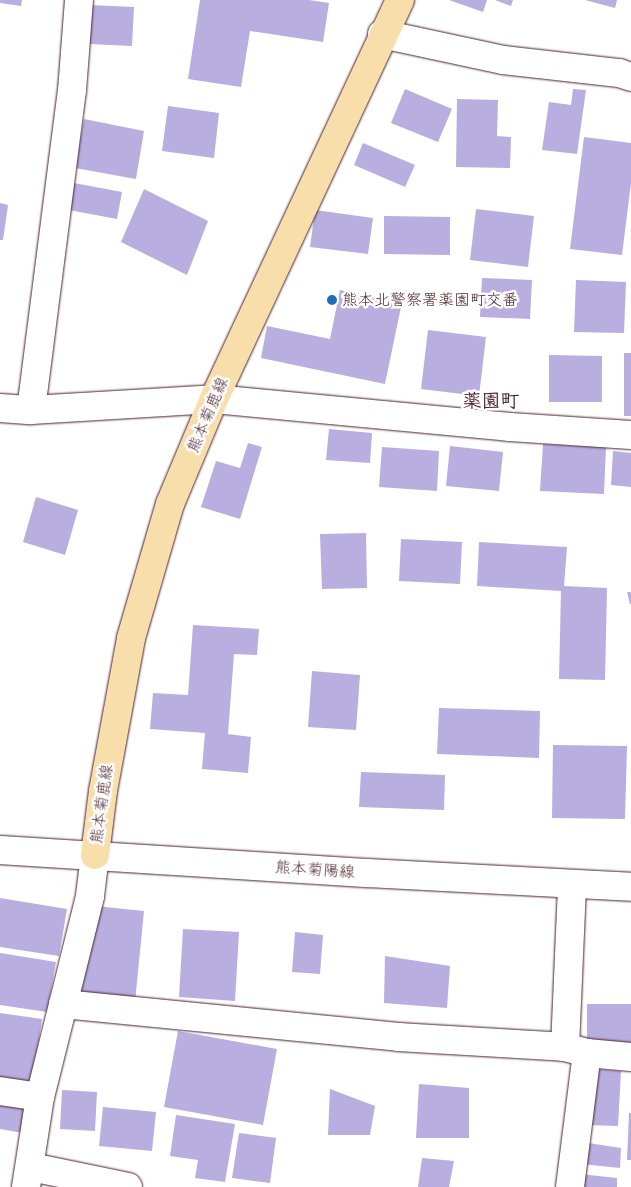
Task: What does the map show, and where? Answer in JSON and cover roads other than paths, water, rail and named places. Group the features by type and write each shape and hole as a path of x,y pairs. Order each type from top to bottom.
{"main road":[{"name":"熊本菊鹿線","path":"95,855 103,791 131,638 170,504 214,399 382,34 400,0"}],"street":[{"path":"30,410 72,91 80,0"},
{"path":"382,34 503,60 619,74 631,78"},
{"path":"0,408 30,410 214,399 510,428 631,435"},
{"name":"熊本菊陽線","path":"0,850 366,873 631,886"},
{"path":"95,855 90,896 40,1096 28,1177 128,1187"},
{"path":"570,1187 576,1050 572,884"},
{"path":"63,1004 398,1037 576,1050 631,1057"},
{"path":"0,1091 40,1096"}],"place":[{"name":"熊本北警察署薬園町交番","path":"332,300"}],"district":[{"name":"薬園町","path":"491,401"}]}
